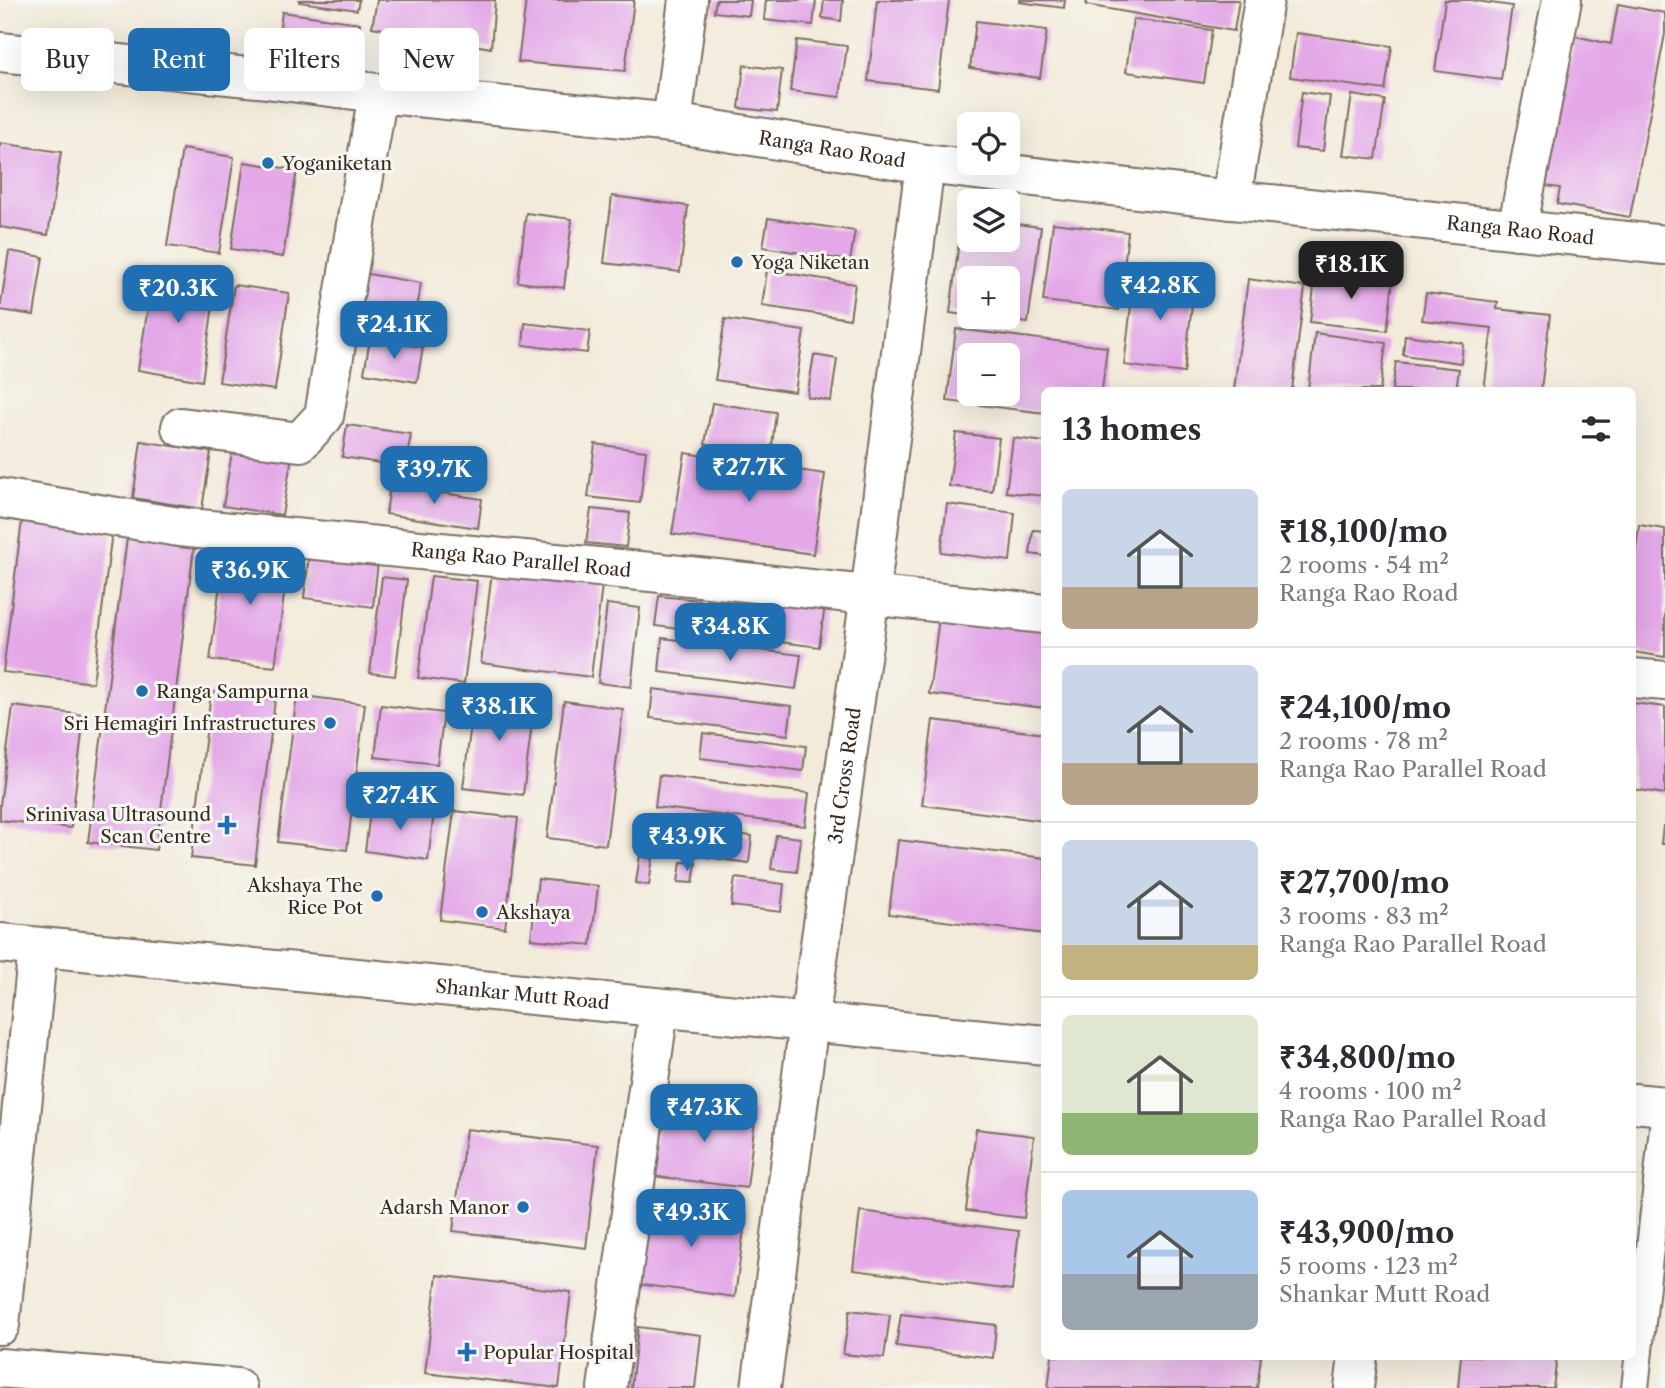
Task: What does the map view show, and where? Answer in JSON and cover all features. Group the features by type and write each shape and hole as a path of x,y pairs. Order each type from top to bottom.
{"street":[{"path":"673,123 688,0"},
{"path":"1231,200 1264,0"},
{"path":"1517,230 1562,0"},
{"name":"Ranga Rao Road","path":"0,52 673,123 925,164 1231,200 1665,245"},
{"path":"181,427 300,442 324,416 378,93"},
{"name":"3rd Cross Road","path":"761,1388 809,1022 870,595 925,164"},
{"name":"Ranga Rao Parallel Road","path":"0,498 179,527 1041,614"},
{"path":"1636,678 1665,681"},
{"name":"Shankar Mutt Road","path":"0,943 1041,1045"},
{"path":"0,1325 38,947"},
{"path":"607,1388 659,1008"},
{"path":"1636,1103 1665,1108"},
{"path":"1354,1388 1358,1360"},
{"path":"0,1368 237,1388"}],"lane":[{"path":"1634,1388 1665,1108"}],"building":[{"path":"299,0 359,0 357,10"},
{"path":"377,0 495,0 491,48 479,46 479,28 372,27"},
{"path":"526,0 634,0 625,71 518,62"},
{"path":"716,0 751,0 749,16 714,12"},
{"path":"766,0 816,0 813,25 764,20"},
{"path":"824,0 843,0 841,21 822,18"},
{"path":"877,0 949,0 938,89 868,81"},
{"path":"1019,0 1065,0 1064,8"},
{"path":"1087,0 1239,0 1234,31 1086,5"},
{"path":"1445,0 1470,0 1512,6 1501,80 1435,71"},
{"path":"1618,4 1665,13 1665,34 1630,217 1557,204 1560,188 1546,186 1575,36 1611,44"},
{"path":"282,12 360,23 359,28 280,28"},
{"path":"1133,19 1212,30 1204,83 1126,72"},
{"path":"976,21 1047,30 1040,78 970,68"},
{"path":"1296,33 1392,46 1385,90 1290,77"},
{"path":"797,40 847,46 840,97 790,91"},
{"path":"744,65 782,70 777,112 739,108"},
{"path":"1302,92 1330,96 1323,151 1295,148"},
{"path":"1352,95 1385,100 1376,159 1343,155"},
{"path":"0,143 61,152 48,235 0,227"},
{"path":"182,149 234,157 219,253 167,246"},
{"path":"244,162 297,170 283,257 231,249"},
{"path":"612,196 688,206 680,272 604,263"},
{"path":"526,213 572,219 564,288 518,282"},
{"path":"768,218 855,231 850,261 763,247"},
{"path":"1053,223 1128,232 1119,310 1043,301"},
{"path":"1020,224 1041,227 1028,323 1020,322 1020,266 957,266 957,314 950,313 958,252 1020,252"},
{"path":"9,251 43,257 34,315 0,310"},
{"path":"154,269 217,278 202,381 138,370"},
{"path":"767,270 855,284 850,319 762,306"},
{"path":"1316,270 1393,280 1387,331 1310,322"},
{"path":"1135,272 1195,279 1184,373 1124,365"},
{"path":"362,273 421,283 413,335 355,325"},
{"path":"1248,279 1305,287 1292,387 1234,387"},
{"path":"234,285 289,293 275,390 219,382"},
{"path":"1426,293 1498,302 1497,309 1550,315 1541,387 1484,387 1492,328 1422,320"},
{"path":"725,319 804,331 795,392 715,380"},
{"path":"525,323 590,331 587,353 523,345"},
{"path":"956,329 1107,347 1102,387 1041,387 1041,413 988,406 1020,406 1020,343 957,343 957,402 947,401"},
{"path":"1315,333 1386,343 1380,387 1308,387"},
{"path":"1405,335 1463,343 1461,363 1403,355"},
{"path":"370,340 423,347 417,382 364,373"},
{"path":"814,355 837,359 831,401 807,397"},
{"path":"1396,362 1459,369 1456,387 1392,387"},
{"path":"712,403 776,412 771,454 705,444"},
{"path":"347,425 411,434 405,467 342,457"},
{"path":"956,433 999,438 992,491 949,486"},
{"path":"1013,438 1041,442 1041,496 1006,492"},
{"path":"141,441 211,452 202,509 133,498"},
{"path":"595,444 646,451 640,503 588,497"},
{"path":"233,446 292,456 282,515 223,506"},
{"path":"685,453 825,474 813,554 672,534"},
{"path":"390,485 482,499 478,528 386,514"},
{"path":"947,504 1015,513 1010,561 941,552"},
{"path":"591,509 630,513 626,547 586,543"},
{"path":"22,520 112,531 93,683 3,672"},
{"path":"1639,525 1665,529 1665,657 1636,652 1636,550"},
{"name":"Ranga Sampurna","path":"128,530 195,539 156,850 88,842"},
{"path":"1033,530 1041,531 1041,555 1030,554"},
{"path":"225,546 289,555 275,667 210,660"},
{"path":"309,554 378,562 373,607 304,598"},
{"path":"492,571 602,585 591,677 481,663"},
{"path":"431,576 477,581 464,684 418,678"},
{"path":"382,577 407,580 395,676 370,673"},
{"path":"659,596 699,600 695,631 655,626"},
{"path":"752,597 825,606 819,647 748,638"},
{"path":"708,602 729,605 725,635 705,632"},
{"path":"607,604 640,608 631,687 598,683"},
{"path":"940,610 1041,623 1041,708 929,694"},
{"path":"662,638 801,655 796,689 659,672"},
{"path":"653,689 792,706 788,735 650,718"},
{"path":"475,691 535,699 523,795 463,788"},
{"path":"211,692 275,700 255,865 191,858"},
{"path":"297,695 365,704 347,850 278,842"},
{"path":"564,701 623,709 606,845 547,838"},
{"path":"1636,703 1665,707 1665,794 1636,789"},
{"path":"381,705 444,713 437,764 375,757"},
{"path":"13,706 84,715 71,828 0,820"},
{"path":"933,720 1041,734 1041,820 922,805"},
{"path":"703,733 806,746 803,771 700,758"},
{"path":"659,775 809,793 805,826 655,807"},
{"path":"371,804 434,812 428,860 365,851"},
{"path":"454,811 518,818 505,928 440,920"},
{"path":"1663,826 1665,844 1661,844"},
{"path":"680,827 752,836 749,863 676,853"},
{"path":"776,835 801,838 797,872 771,869"},
{"path":"898,840 1041,858 1041,933 889,914"},
{"path":"640,855 653,856 649,885 636,883"},
{"path":"681,862 696,863 693,883 678,882"},
{"path":"735,878 784,884 781,912 731,906"},
{"path":"538,879 598,886 591,945 531,939"},
{"path":"662,1099 756,1111 747,1188 652,1176"},
{"name":"Adarsh Manor","path":"466,1129 598,1145 586,1248 453,1231"},
{"path":"976,1129 1034,1136 1024,1218 966,1211"},
{"path":"646,1202 746,1214 735,1297 636,1284"},
{"path":"860,1211 1019,1231 1012,1290 853,1270"},
{"path":"437,1275 571,1292 559,1388 425,1373"},
{"path":"850,1310 890,1315 884,1358 843,1354"},
{"path":"901,1314 996,1325 993,1358 896,1346"},
{"path":"638,1327 701,1335 695,1388 631,1388"},
{"path":"1052,1360 1260,1360 1257,1388 1048,1388"},
{"path":"1461,1360 1556,1360 1553,1388 1458,1388"}],"place":[{"name":"Yoganiketan","path":"268,163"},
{"name":"Yoga Niketan","path":"737,262"},
{"name":"Ranga Sampurna","path":"142,691"},
{"name":"Sri Hemagiri Infrastructures","path":"330,723"},
{"name":"Srinivasa Ultrasound Scan Centre","path":"227,825"},
{"name":"Akshaya The Rice Pot","path":"377,896"},
{"name":"Akshaya","path":"482,912"},
{"name":"Adarsh Manor","path":"523,1207"},
{"name":"Popular Hospital","path":"467,1352"}]}
